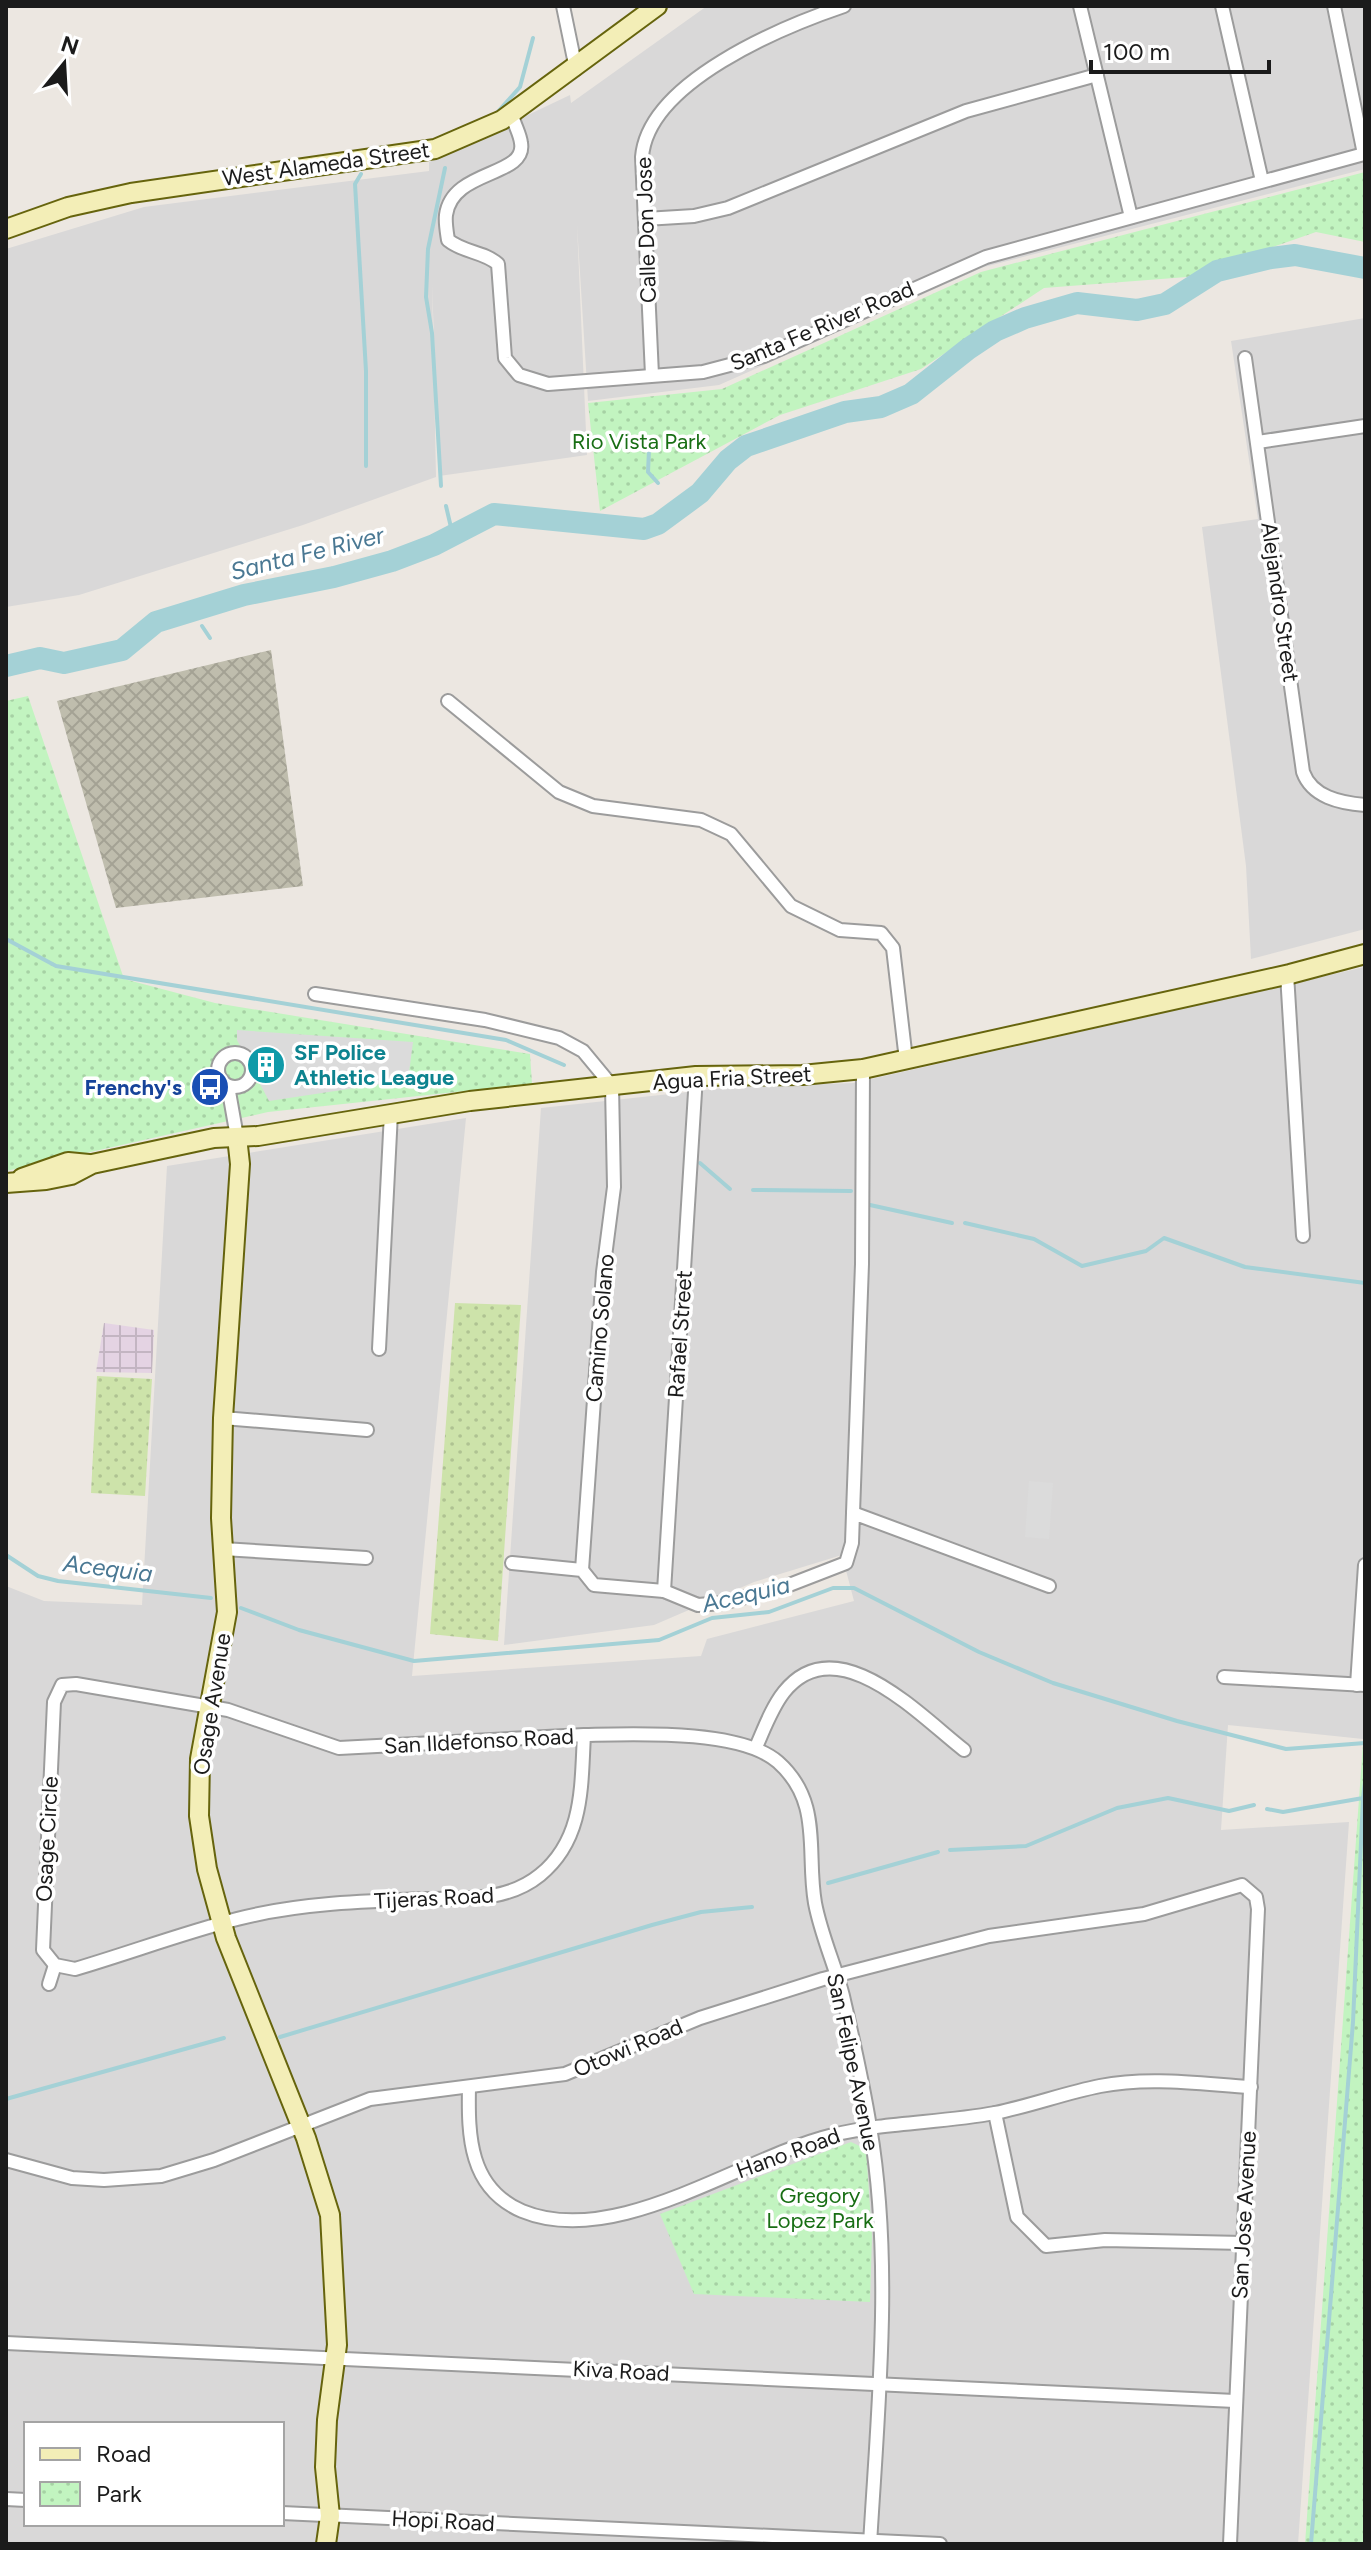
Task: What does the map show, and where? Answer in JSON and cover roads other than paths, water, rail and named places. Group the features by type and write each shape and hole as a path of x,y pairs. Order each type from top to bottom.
{"street":[{"path":"563,6 576,69"},
{"name":"West Alameda Street","path":"6,229 68,207 131,193 423,153 474,134 512,113 576,69 657,6"},
{"name":"Calle Don Jose","path":"652,375 643,148 658,115 708,72 750,44 796,22 844,6"},
{"path":"1080,6 1131,217"},
{"path":"1222,6 1262,181"},
{"path":"1334,6 1364,154"},
{"path":"645,219 694,216 728,208 955,115 1097,75"},
{"name":"Santa Fe River Road","path":"512,113 521,143 518,156 504,169 466,182 454,195 446,215 448,240 459,249 486,254 498,264 505,358 519,375 548,384 703,372 750,361 986,257 1364,154"},
{"name":"Alejandro Street","path":"1245,358 1303,772 1309,785 1321,794 1365,805"},
{"path":"1258,442 1365,426"},
{"path":"448,701 559,792 593,806 701,820 731,834 791,906 840,930 881,933 893,948 906,1060"},
{"name":"Agua Fria Street","path":"10,1182 44,1167 68,1162 92,1164 214,1138 391,1113 696,1076 802,1075 863,1069 1365,954"},
{"path":"1287,974 1303,1236"},
{"path":"315,994 485,1020 559,1038 583,1051 612,1086"},
{"path":"512,1563 582,1570 594,1585 664,1591 698,1605 722,1603 822,1574 846,1563 850,1556 853,1513 862,1264 863,1069"},
{"name":"Rafael Street","path":"664,1591 696,1076"},
{"path":"228,1086 237,1137"},
{"name":"Camino Solano","path":"582,1570 603,1272 614,1187 612,1086"},
{"path":"379,1349 391,1113"},
{"name":"Osage Avenue","path":"237,1137 240,1164 223,1418 223,1549 227,1612 200,1759 199,1816 207,1869 222,1924 300,2125 330,2215 334,2298 325,2467 326,2544"},
{"path":"223,1418 367,1430"},
{"path":"853,1513 1049,1586"},
{"path":"223,1549 366,1558"},
{"path":"1224,1677 1361,1685 1365,1565"},
{"path":"756,1747 779,1700 790,1686 814,1671 834,1668 856,1671 875,1681 964,1750"},
{"name":"Osage Circle","path":"55,1965 46,1957 42,1944 54,1702 58,1689 76,1684 208,1707"},
{"name":"San Ildefonso Road","path":"208,1707 228,1710 339,1748 584,1735 710,1739 756,1747"},
{"name":"Tijeras Road","path":"222,1924 239,1918 343,1904 486,1898 526,1885 556,1859 572,1833 580,1802 584,1735"},
{"name":"San Felipe Avenue","path":"756,1747 784,1768 805,1799 812,1823 816,1905 836,1976 870,2128 882,2260 870,2542"},
{"name":"Otowi Road","path":"6,2160 72,2178 115,2180 161,2176 214,2160 370,2099 565,2074 700,2018 836,1976 989,1936 1144,1914 1231,1886 1242,1885 1249,1889"},
{"name":"San Jose Avenue","path":"1230,2544 1258,1909 1256,1897 1249,1889"},
{"path":"49,1984 55,1965 75,1969 222,1924"},
{"name":"Hano Road","path":"469,2087 468,2136 482,2176 498,2196 521,2211 549,2218 593,2218 644,2209 811,2141 870,2128 995,2113 1103,2085 1153,2081 1251,2087"},
{"path":"995,2113 1017,2217 1046,2246 1105,2240 1243,2243"},
{"name":"Kiva Road","path":"6,2343 1235,2401"},
{"name":"Hopi Road","path":"284,2513 940,2544"},
{"name":"Osage Avenue","path":"317,2544 324,2515"}],"waterway":[{"path":"494,116 520,87 533,38"},
{"path":"441,486 432,333 426,297 428,249 445,168"},
{"path":"361,174 355,184 366,371 366,466"},
{"name":"Santa Fe River","path":"6,666 40,658 64,663 122,650 156,622 244,595 334,577 392,561 434,545 494,514 644,529 658,524 700,493 728,460 746,446 845,412 881,407 911,394 968,349 995,331 1025,318 1077,303 1137,310 1165,304 1217,271 1271,258 1295,255 1365,268"},
{"path":"649,450 648,472 658,483"},
{"path":"446,506 453,536"},
{"path":"202,626 210,638"},
{"path":"6,939 56,966 506,1040 564,1065"},
{"path":"700,1163 730,1189"},
{"path":"753,1190 851,1191"},
{"path":"870,1205 952,1223"},
{"path":"965,1223 1034,1239 1082,1266 1146,1251 1164,1238 1245,1267 1365,1283"},
{"name":"Acequia","path":"6,1555 38,1576 58,1581 211,1598"},
{"name":"Acequia","path":"241,1608 299,1630 414,1661 659,1640 712,1618 769,1612 833,1588 854,1588 979,1652 1053,1683 1177,1721 1286,1749 1365,1743"},
{"path":"1267,1809 1283,1812 1363,1798 1365,1782"},
{"path":"950,1850 1026,1846 1117,1808 1168,1798 1229,1811 1254,1805"},
{"path":"1311,2544 1353,2022 1363,1798"},
{"path":"828,1883 938,1852"},
{"path":"280,2037 652,1925 701,1912 752,1907"},
{"path":"6,2099 224,2038"}],"place":[{"name":"SF Police Athletic League","path":"266,1065"},
{"name":"Frenchy's","path":"210,1087"}],"park label":[{"name":"Rio Vista Park","path":"639,441"},
{"name":"Gregory Lopez Park","path":"820,2208"}]}
